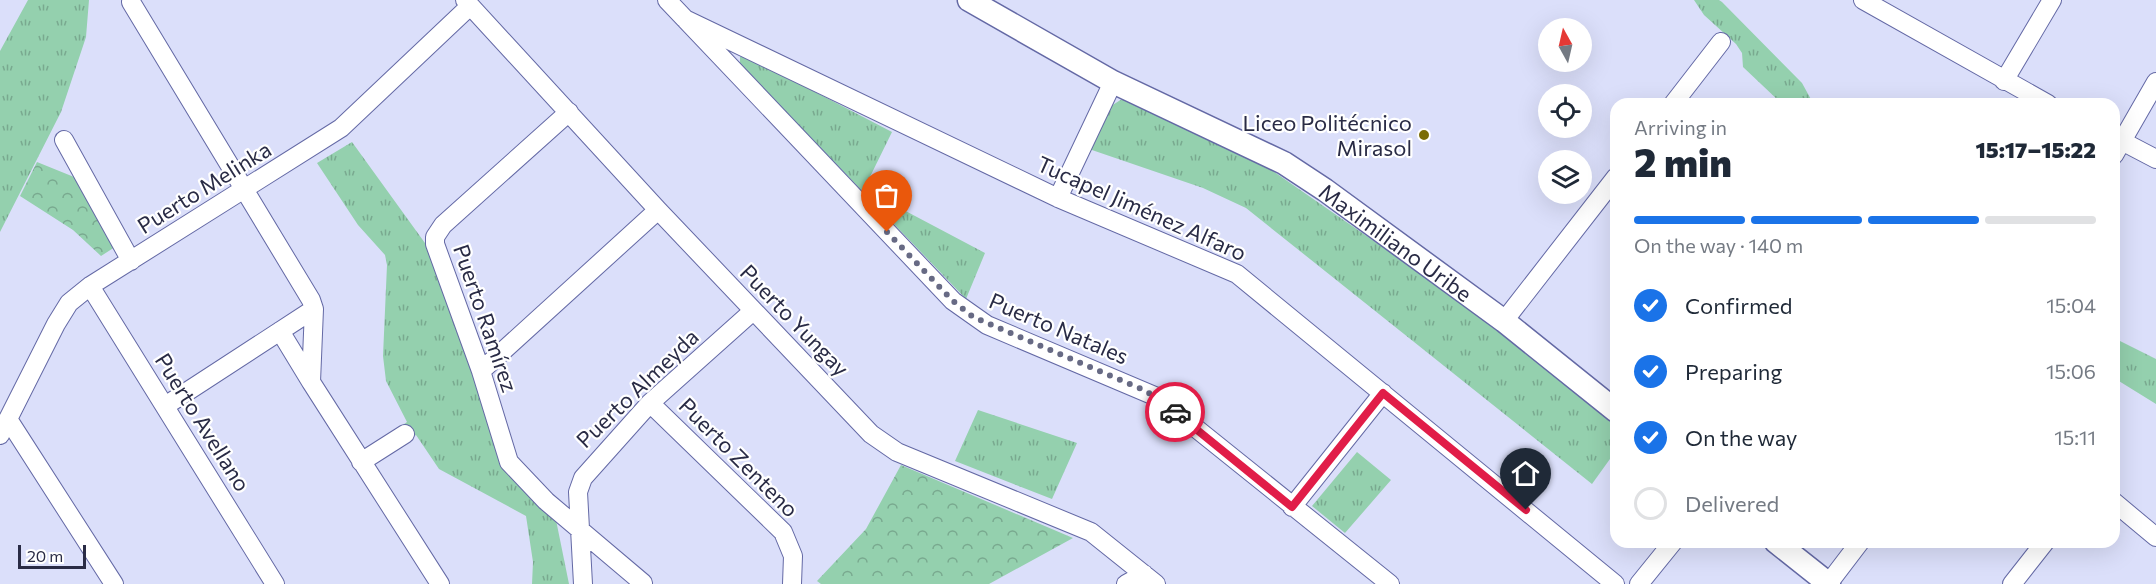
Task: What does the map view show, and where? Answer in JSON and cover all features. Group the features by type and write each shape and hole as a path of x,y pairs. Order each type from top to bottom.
{"street":[{"name":"Puerto Natales","path":"668,0 953,301 987,325 1151,394 1390,584"},
{"name":"Maximiliano Uribe","path":"969,0 1113,82 1284,163 1325,190 1610,400"},
{"path":"1863,0 1893,7 2004,81 2037,98"},
{"path":"2004,81 2052,0"},
{"path":"131,2 246,190 314,309 311,382"},
{"name":"Puerto Melinka","path":"4,427 69,303 90,286 246,190 341,128 467,3"},
{"name":"Puerto Yungay","path":"467,3 753,311 882,443 897,452 1091,531 1150,579"},
{"name":"Tucapel Jiménez Alfaro","path":"685,18 1059,198 1237,274 1616,584"},
{"path":"1678,98 1721,42"},
{"path":"1059,198 1113,82"},
{"path":"2120,138 2156,82"},
{"name":"Puerto Ramírez","path":"569,112 443,225 435,237 437,252 481,371 508,462 580,531 643,583"},
{"path":"64,140 131,261"},
{"path":"2120,146 2156,159"},
{"path":"1504,321 1610,185"},
{"path":"481,371 658,210"},
{"name":"Puerto Avellano","path":"90,286 275,584"},
{"path":"165,406 314,309"},
{"name":"Puerto Almeyda","path":"583,584 579,492 584,478 650,403 753,311"},
{"path":"280,332 440,584"},
{"path":"1292,507 1383,393"},
{"name":"Puerto Zenteno","path":"650,403 783,532 793,556 792,584"},
{"path":"4,427 114,584"},
{"path":"361,462 405,434"},
{"path":"2120,507 2156,537"},
{"path":"1639,584 1668,548"},
{"path":"1783,548 1828,584 1855,548"},
{"path":"2012,584 2040,548"},
{"path":"1126,584 1150,579"}],"green space":[{"path":"28,0 89,0 86,37 61,112 0,232 0,51"},
{"path":"1694,0 1722,2 1802,83 1810,98 1776,98 1743,67 1742,53 1736,44 1704,15"},
{"path":"744,55 892,132 864,189 985,253 966,299 740,64 740,57"},
{"path":"1122,99 1270,169 1482,316 1610,417 1610,459 1592,484 1246,208 1203,188 1089,149 1108,108"},
{"path":"352,142 430,250 462,337 494,439 556,520 569,584 532,584 533,562 526,516 439,469 416,435 410,439 400,427 407,422 386,381 383,356 387,265 385,255 358,225 317,163"},
{"path":"37,162 79,179 115,247 101,256 73,230 20,196"},
{"path":"2120,341 2156,359 2156,404 2120,382"},
{"path":"978,410 1077,443 1052,499 955,461"},
{"path":"1357,452 1391,480 1345,533 1312,506"},
{"path":"901,465 1073,538 989,584 821,584 817,581 866,529"}],"way so far":[{"path":"887,232 953,301 973,317 987,325 1146,391 1175,412"}],"place":[{"name":"Liceo Politécnico Mirasol","path":"1424,135"}],"route":[{"path":"1175,412 1292,507 1383,393 1526,510"}]}
